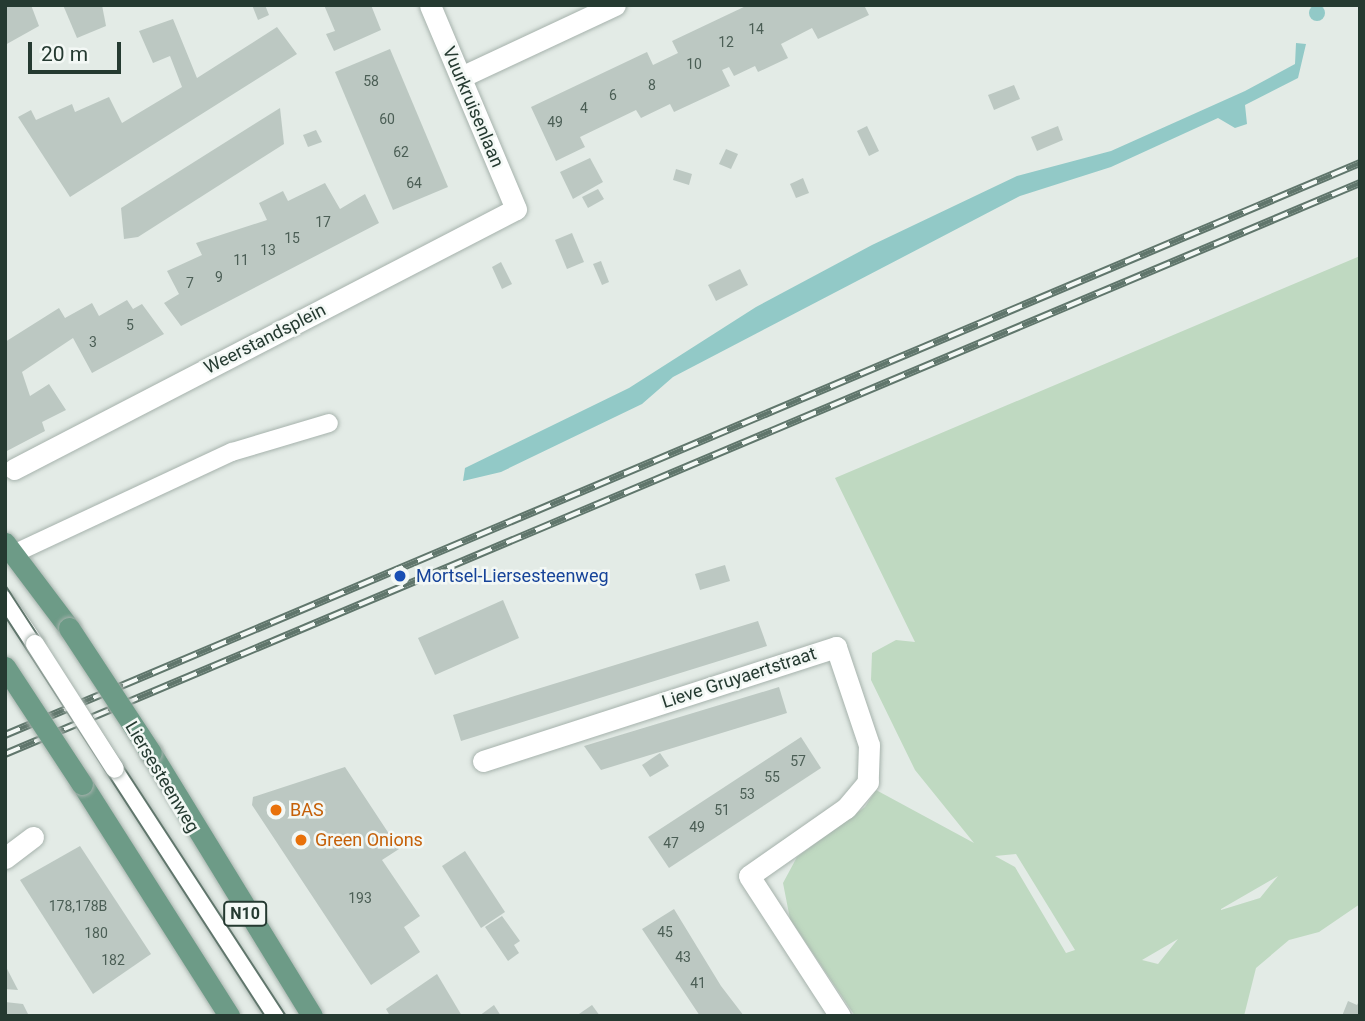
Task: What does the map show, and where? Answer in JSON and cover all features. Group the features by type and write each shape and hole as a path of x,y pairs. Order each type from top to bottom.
{"main road":[{"name":"Liersesteenweg","path":"9,549 69,628 150,753 312,1016"},
{"path":"5,667 229,1016"}],"street":[{"name":"Vuurkruisenlaan","path":"430,5 516,209"},
{"path":"461,76 615,5"},
{"name":"Weerstandsplein","path":"14,469 516,209"},
{"name":"Lieve Gruyaertstraat","path":"483,761 836,647 869,745 868,782 846,808 749,876 840,1016"},
{"path":"5,858 33,837"}],"lane":[{"path":"9,549 232,452 329,423"},
{"path":"5,600 275,1016"}],"green space":[{"path":"1360,256 1360,904 1319,932 1289,940 1256,968 1244,1016 855,1016 790,919 783,883 797,857 865,807 876,790 974,843 915,770 871,680 872,653 896,640 915,642 835,478","holes":["1016,854 1075,950 1066,953 1015,867 995,856","1278,876 1260,898 1221,910 1221,909","1178,939 1158,964 1142,960"]}],"water":[{"path":"1314,5 1320,5 1325,13 1323,19 1314,21 1309,16 1309,10"},
{"path":"1296,43 1306,44 1298,78 1245,105 1247,124 1235,128 1218,118 1111,167 1020,196 673,377 642,404 501,472 463,481 465,468 629,388 756,307 872,245 1017,176 1111,151 1245,91 1295,64"}],"building":[{"path":"5,5 31,5 39,26 5,45"},
{"path":"63,5 102,5 106,26 77,38"},
{"path":"252,5 265,5 269,15 258,20"},
{"path":"324,5 371,5 381,30 334,51 326,34 335,31"},
{"path":"748,5 864,5 869,15 818,39 812,28 781,44 788,58 758,72 755,66 734,76 729,67 722,70 730,86 674,112 670,104 641,118 636,110 580,137 585,147 556,161 531,107 647,52 653,65 678,53 672,41"},
{"path":"173,19 197,78 277,27 297,54 70,197 18,117 31,110 36,120 72,104 75,112 109,97 122,123 182,87 170,56 153,63 139,31"},
{"path":"390,49 448,187 393,210 335,72"},
{"path":"1014,85 1020,99 994,110 988,95"},
{"path":"280,108 284,144 138,237 124,239 121,208"},
{"path":"867,126 879,151 869,156 857,131"},
{"path":"1058,126 1063,140 1037,151 1031,137"},
{"path":"316,130 322,142 308,147 303,135"},
{"path":"726,149 738,154 731,169 719,164"},
{"path":"590,158 603,182 573,199 560,172"},
{"path":"676,169 692,174 689,185 673,180"},
{"path":"803,178 809,193 796,198 790,184"},
{"path":"325,183 340,209 365,194 379,223 181,326 164,303 179,294 167,271 202,255 196,243 267,220 259,203 283,191 288,201"},
{"path":"598,189 604,199 588,208 582,197"},
{"path":"572,233 584,262 567,269 555,240"},
{"path":"601,261 609,282 602,285 593,264"},
{"path":"501,262 512,284 502,289 492,267"},
{"path":"740,269 748,285 716,301 708,285"},
{"path":"127,300 133,309 142,304 164,334 92,373 73,338 22,372 30,396 49,384 66,410 42,422 45,431 5,452 5,342 59,308 65,318 92,303 99,316"},
{"path":"725,565 730,581 700,590 695,574"},
{"path":"503,600 519,638 435,675 418,638"},
{"path":"758,621 767,646 461,741 453,715"},
{"path":"779,687 787,713 601,770 584,746"},
{"path":"801,737 821,768 669,868 648,837"},
{"path":"660,753 669,766 650,777 642,765"},
{"path":"345,767 399,849 382,860 420,916 404,927 420,952 371,985 252,805 253,797"},
{"path":"80,846 151,954 93,994 20,880"},
{"path":"465,851 505,912 481,928 442,866"},
{"path":"674,909 721,986 744,1016 700,1016 642,929"},
{"path":"502,916 520,941 514,945 519,953 508,961 485,927"},
{"path":"5,965 18,990 5,989"},
{"path":"437,974 462,1016 390,1016 386,1009"},
{"path":"1360,999 1360,1016 1342,1016 1348,1001 1357,1005"},
{"path":"5,1002 23,1004 29,1016 5,1016"},
{"path":"494,1005 501,1016 479,1016"},
{"path":"592,1005 600,1016 579,1014"}],"tram line":[{"path":"5,585 286,1016"},
{"path":"5,616 265,1016"}],"railway":[{"path":"5,735 1360,163"},
{"path":"5,754 1360,183"}],"place":[{"name":"Mortsel-Liersesteenweg","path":"400,576"},
{"name":"BAS","path":"276,810"},
{"name":"Green Onions","path":"301,840"}]}
